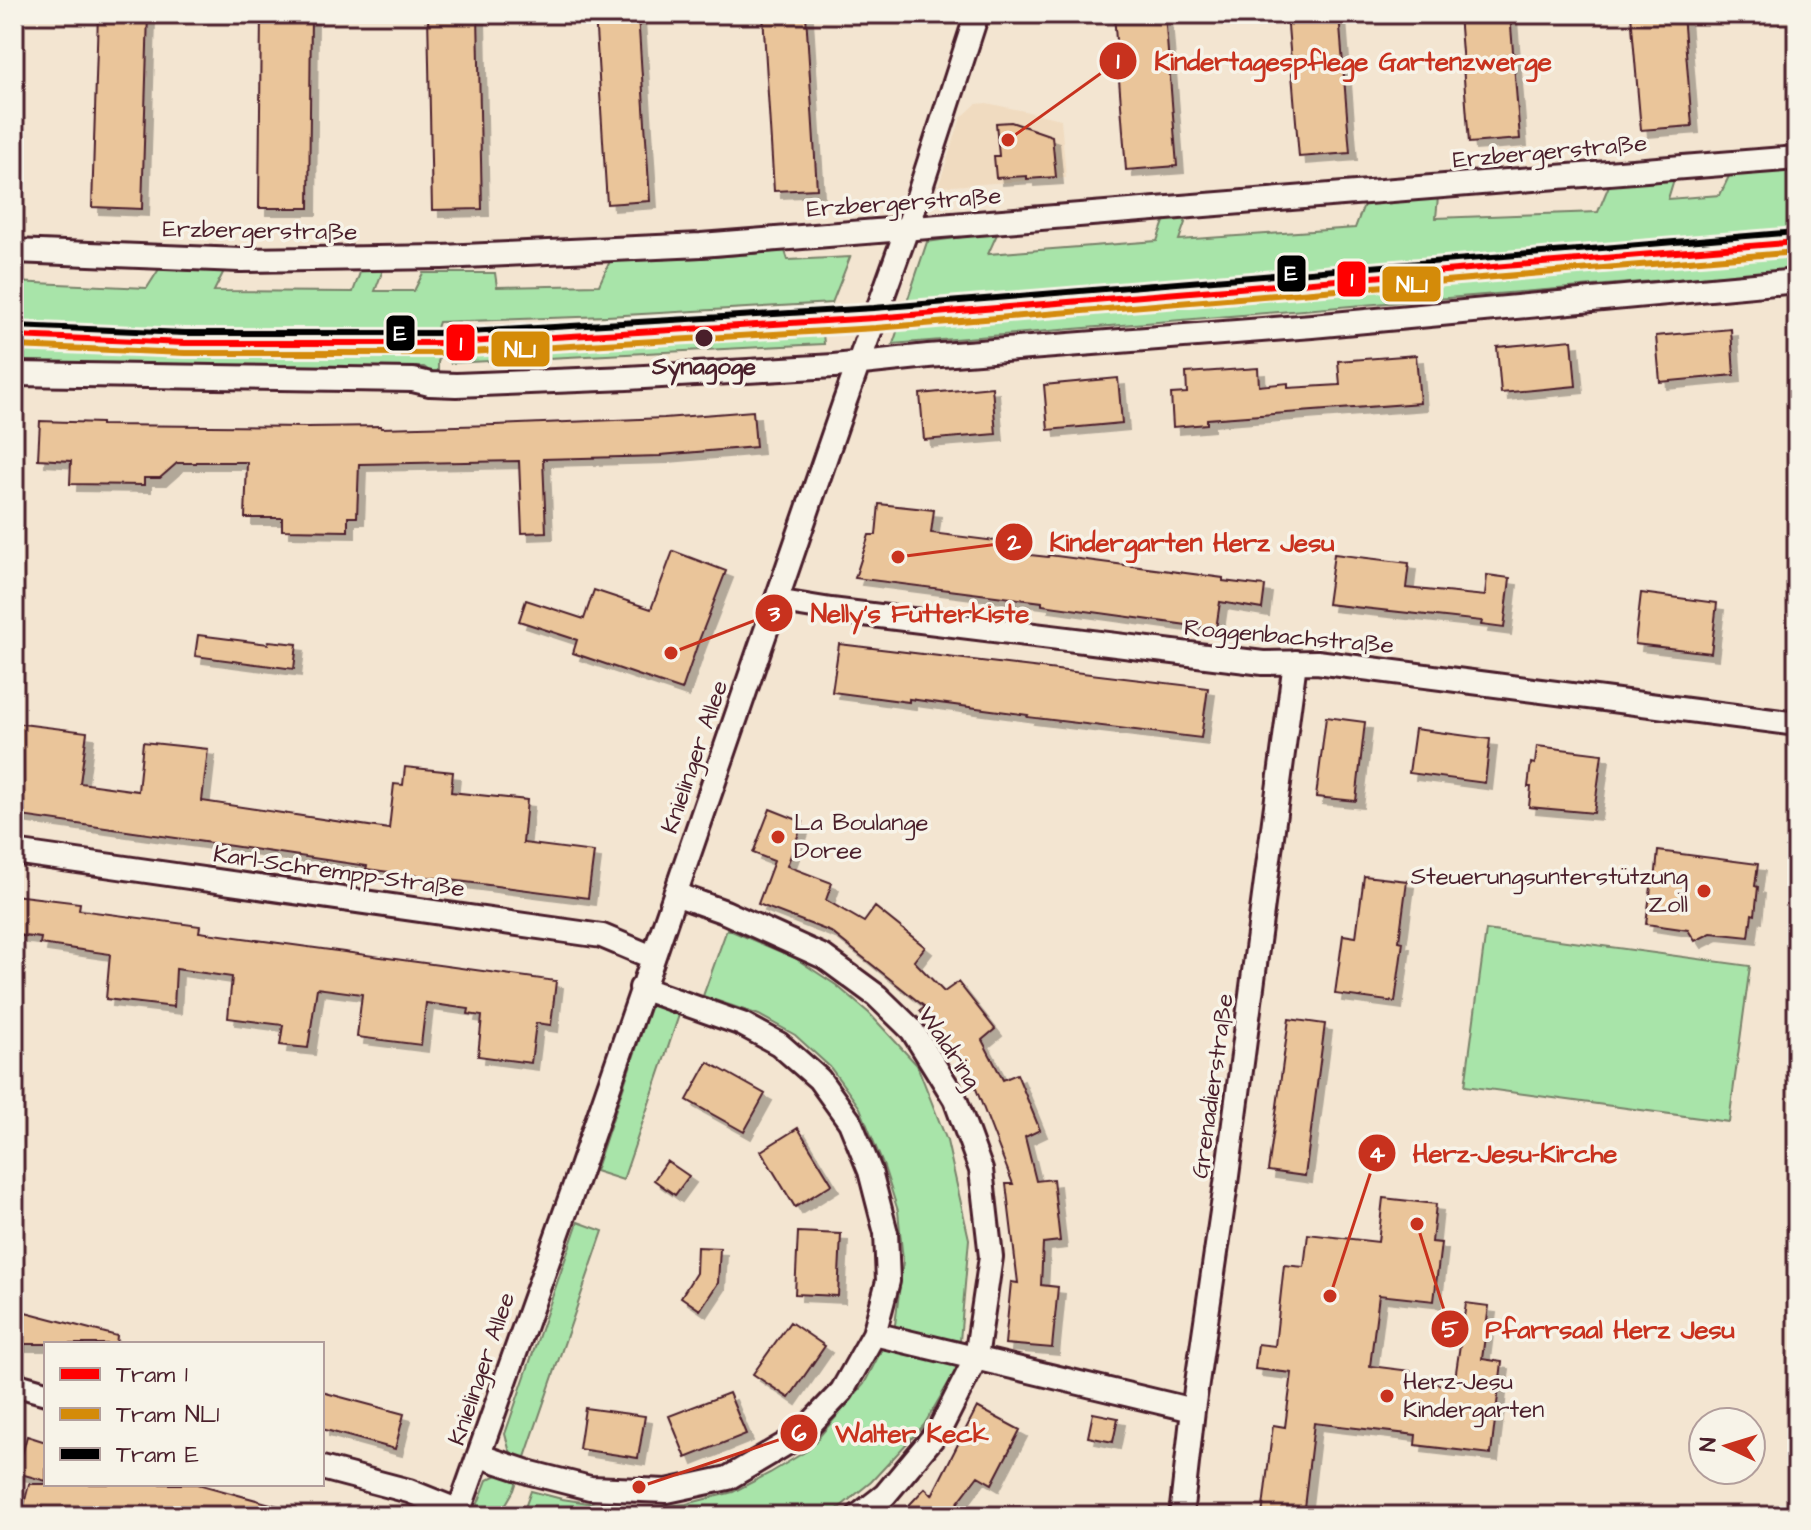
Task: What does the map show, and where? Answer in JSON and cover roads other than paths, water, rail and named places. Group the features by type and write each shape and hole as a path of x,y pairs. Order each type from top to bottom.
{"street":[{"name":"Knielinger Allee","path":"458,1513 907,229 977,14"},
{"name":"Erzbergerstraße","path":"14,251 240,260 442,257 701,245 1797,158"},
{"path":"14,374 397,380 456,385 643,377 858,364 942,354 1312,326 1797,281"},
{"name":"Roggenbachstraße","path":"776,601 1263,663 1317,662 1797,724"},
{"name":"Grenadierstraße","path":"1181,1516 1295,662"},
{"name":"Karl-Schrempp-Straße","path":"14,852 602,936 652,957"},
{"name":"Waldring","path":"675,894 725,912 824,957 877,996 912,1030 955,1099 981,1170 991,1257 976,1358 940,1429 885,1495 858,1516"},
{"path":"480,1456 590,1488 667,1491 728,1478 799,1436 842,1391 874,1334 888,1281 886,1233 870,1171 850,1122 819,1079 779,1044 742,1024 641,988"},
{"path":"874,1334 1193,1410"},
{"path":"14,1384 44,1392"},
{"path":"324,1469 409,1491 458,1513"}],"tram line":[{"name":"E","path":"14,326 185,333 451,333 874,308 1796,232"},
{"name":"1","path":"14,336 185,343 451,343 875,318 1797,242"},
{"name":"NL1","path":"14,346 185,353 452,353 876,328 1797,252"}],"place":[{"name":"Kindertagespflege Gartenzwerge","path":"1008,140"},
{"name":"Synagoge","path":"704,338"},
{"name":"Kindergarten Herz Jesu","path":"898,557"},
{"name":"Nelly's Futterkiste","path":"671,653"},
{"name":"La Boulange Doree","path":"778,837"},
{"name":"Steuerungsunterstützung Zoll","path":"1704,891"},
{"name":"Pfarrsaal Herz Jesu","path":"1417,1224"},
{"name":"Herz-Jesu-Kirche","path":"1330,1296"},
{"name":"Herz-Jesu Kindergarten","path":"1387,1396"},
{"name":"Walter Keck","path":"639,1487"}]}
